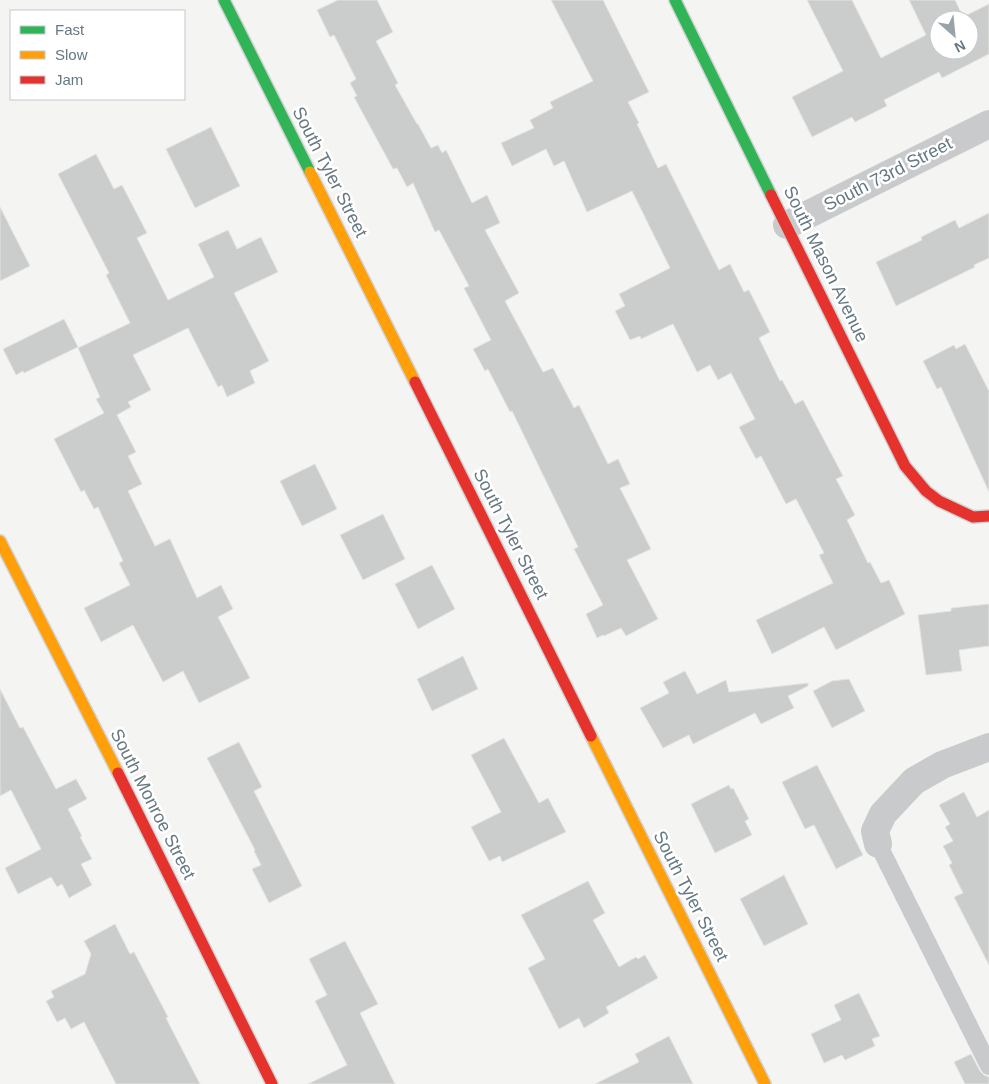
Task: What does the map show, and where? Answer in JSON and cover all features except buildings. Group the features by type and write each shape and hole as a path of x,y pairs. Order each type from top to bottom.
{"street":[{"name":"South Tyler Street","path":"224,0 766,1084"},
{"name":"South Mason Avenue","path":"675,0 905,466 926,491 939,501 973,517 989,516"},
{"name":"South 73rd Street","path":"787,225 989,124"},
{"name":"South Monroe Street","path":"0,541 152,840 272,1084"},
{"path":"878,844 875,831 883,814 914,781 942,765 989,747"}],"lane":[{"path":"878,844 989,1066"}],"traffic: fast":[{"path":"224,0 310,172"},
{"path":"675,0 771,195"}],"traffic: slow":[{"path":"310,172 415,382"},
{"path":"0,541 118,773"},
{"path":"591,736 765,1084"}],"traffic: jam":[{"path":"771,195 905,466 926,491 939,501 973,517 989,516"},
{"path":"415,382 591,736"},
{"path":"118,773 272,1084"}]}
